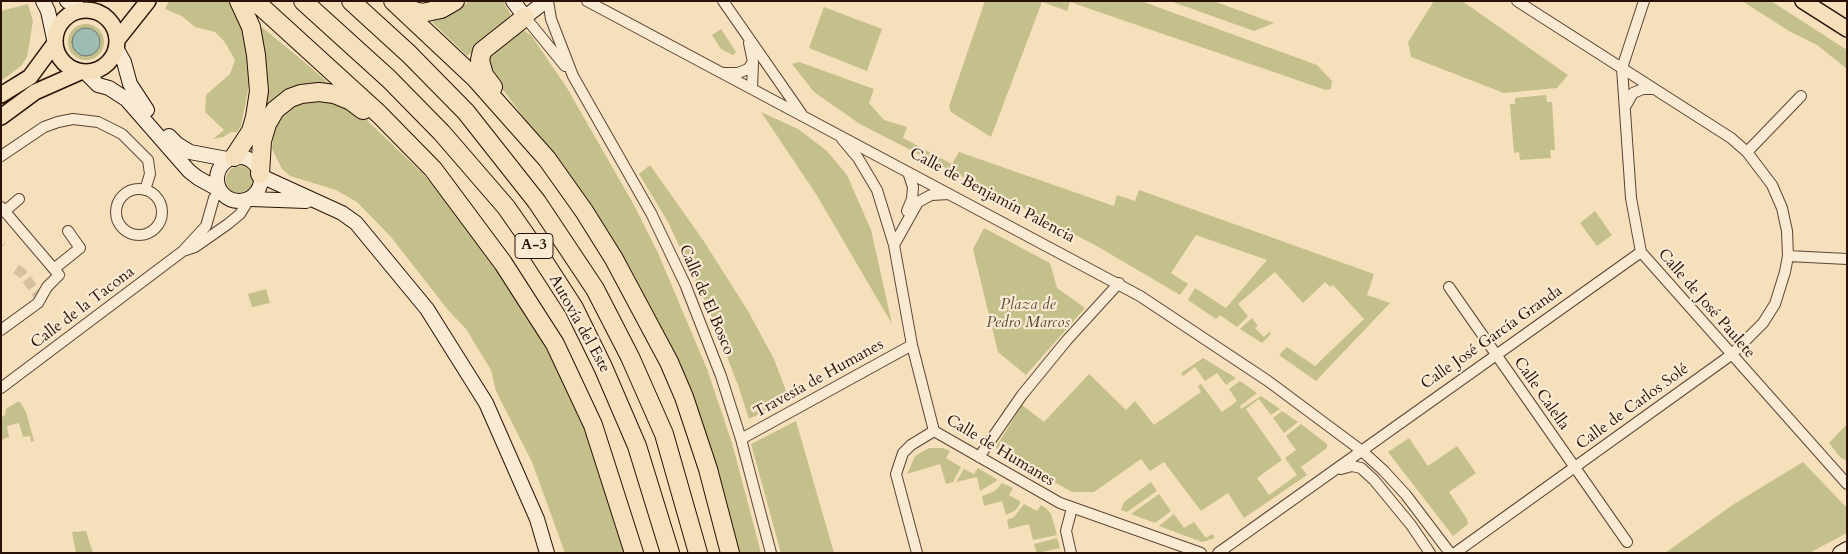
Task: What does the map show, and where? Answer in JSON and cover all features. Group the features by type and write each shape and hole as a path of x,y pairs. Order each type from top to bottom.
{"highway":[{"path":"230,158 251,131 259,91 251,27 239,1"},
{"path":"254,1 379,114 433,169 503,262 555,344 593,425 634,553"},
{"name":"Autovía del Este","path":"303,1 389,79 442,133 506,207 542,257 574,308 604,366 637,446 670,553"},
{"name":"Autovía del Este","path":"351,1 409,54 466,112 537,202 586,274 613,323 664,434 698,553"},
{"path":"393,1 476,79 547,159"},
{"path":"399,1 407,9 422,13 441,10 455,1"},
{"path":"525,16 482,51 480,60 484,75 584,211 614,259 669,362 684,397 708,469 730,553"},
{"path":"260,175 262,141 267,124 276,110 290,98 301,94 319,92 334,94 351,101 433,169"}],"main road":[{"path":"1,95 30,77 55,41 62,22 75,12 89,10 108,1"},
{"path":"1,116 35,92 82,73 96,71 110,62 117,44 148,1"},
{"path":"1803,1 1847,29"},
{"path":"89,10 106,17 112,24 117,44"},
{"path":"55,41 65,64 82,73"}],"street":[{"path":"44,1 55,41"},
{"path":"67,1 89,10"},
{"path":"513,1 525,16 547,1"},
{"name":"Calle de El Bosco","path":"547,1 551,19 573,76 650,214 686,284 721,376 741,439 771,553"},
{"name":"Calle de Benjamín Palencia","path":"587,1 1119,283 1268,381 1362,451 1384,470 1406,495 1450,553"},
{"path":"723,1 803,116"},
{"name":"Calle de Carlos Solé","path":"1455,553 1731,355 1763,323 1775,304 1783,281 1788,256 1787,231 1782,208 1772,185 1747,152 1730,138 1517,1"},
{"name":"Calle de José Paulete","path":"1644,1 1622,68 1631,198 1641,252 1846,482"},
{"name":"Calle de El Bosco","path":"525,16 573,76"},
{"path":"747,38 753,62 752,89"},
{"path":"117,44 136,96 177,144 190,152 250,160 256,165 260,175 261,186 250,200"},
{"path":"722,73 738,73 748,69 753,62"},
{"path":"82,73 98,85 109,88 126,99 193,175 219,190 230,200 311,200"},
{"path":"1625,108 1633,93 1643,89 1654,89"},
{"path":"1747,152 1802,96"},
{"path":"1,156 44,127 58,122 73,119 98,122 122,134 148,160 150,174 145,190"},
{"name":"Calle de Humanes","path":"838,134 858,158 877,190 894,244 912,345 934,431 1072,508 1201,553"},
{"path":"219,190 218,171 230,158"},
{"path":"894,244 912,199 913,187 908,172"},
{"path":"260,175 342,213 356,223 386,257 448,340 500,432 537,519 548,553"},
{"path":"145,190 157,198 161,204 162,218 159,224 148,233 133,234 121,225 117,210 119,202 130,192 145,190"},
{"name":"Calle de la Tacona","path":"1,388 183,251 206,226 214,198 219,190"},
{"path":"894,244 918,202 931,195 950,194"},
{"path":"1,330 38,303 47,288 59,275 55,268 2,209 19,199"},
{"name":"Calle de la Tacona","path":"183,251 195,247 228,224 240,214 250,200"},
{"path":"55,268 80,248 68,231"},
{"name":"Calle José García Granda","path":"1362,451 1495,354 1641,252"},
{"path":"1788,256 1847,260"},
{"path":"980,457 1022,395 1067,340 1119,283"},
{"name":"Calle Calella","path":"1449,287 1627,542"},
{"name":"Travesía de Humanes","path":"741,439 912,345"},
{"path":"917,553 896,474 903,453 911,444 934,431"},
{"path":"1362,451 1359,460 1361,468 1396,506 1430,553"},
{"path":"1218,553 1362,451"},
{"path":"1335,470 1352,466 1361,468"},
{"path":"1071,553 1066,531 1072,508"},
{"path":"1840,553 1847,549"}],"green space":[{"path":"169,1 234,1 253,65 241,126 237,132 231,132 223,137 213,139 224,130 205,112 206,95 230,74 235,60 224,41 215,32 195,27 182,16 165,9"},
{"path":"470,1 503,1 511,15 467,56 432,22"},
{"path":"985,1 1141,1 1317,65 1332,81 1331,89 1326,90 1070,2 1067,11 1042,2 991,137 951,112 949,106"},
{"path":"1170,1 1213,1 1274,23 1254,31"},
{"path":"1434,1 1462,1 1568,75 1557,88 1504,93 1411,57 1408,42"},
{"path":"1742,1 1771,1 1847,50 1847,69 1817,45 1789,31"},
{"path":"28,4 33,21 27,57 21,66 1,81 1,11"},
{"path":"824,7 882,29 867,71 809,48"},
{"path":"253,20 332,86 324,88 265,118"},
{"path":"86,24 93,25 99,29 103,35 103,49 99,55 93,59 86,60 79,59 73,55 69,49 68,42 69,35 73,29 79,25"},
{"path":"721,29 736,52 733,55 721,49 712,35"},
{"path":"524,31 531,35 567,88 634,205 658,253 707,369 732,443 761,553 740,553 702,422 668,340 630,267 594,211 491,74 488,62 491,52 517,32"},
{"path":"799,62 874,89 869,103 884,120 907,127 903,138 952,164 959,152 1114,206 1117,195 1135,201 1139,190 1374,274 1367,295 1390,303 1316,381 1279,355 1287,347 1315,366 1364,319 1333,285 1330,287 1325,282 1303,303 1275,272 1238,304 1248,316 1237,327 1220,315 1216,319 1188,300 1195,288 1226,308 1267,260 1196,235 1171,273 1188,284 1180,295 1095,245 860,124 814,92 792,64"},
{"path":"1546,95 1547,102 1552,102 1555,150 1550,150 1551,158 1520,160 1519,152 1514,153 1510,104 1515,104 1515,98"},
{"path":"300,98 349,103 423,174 459,216 504,276 566,384 609,491 626,553 565,553 532,462 496,391 491,370 466,329 448,310 391,237 357,202 336,190 290,176 282,169 272,149 273,136 279,120 291,102"},
{"path":"761,112 798,129 827,151 847,175 871,230 892,324 816,194"},
{"path":"650,165 703,240 748,311 774,359 789,399 749,419 708,308 668,222 639,174"},
{"path":"240,166 250,170 254,180 250,190 240,194 230,190 226,180 230,170"},
{"path":"1595,211 1612,235 1597,246 1580,223"},
{"name":"Plaza de Pedro Marcos","path":"984,228 1050,263 1057,288 1085,308 1026,375 998,352 973,249"},
{"path":"266,289 270,303 252,307 248,294"},
{"path":"1252,318 1258,326 1255,328 1264,337 1269,332 1271,334 1262,343 1240,329"},
{"path":"1203,358 1236,378 1226,385 1217,373 1205,381 1195,367 1183,376 1181,373"},
{"path":"1089,374 1126,410 1135,401 1154,425 1201,392 1198,386 1201,384 1222,412 1237,401 1229,389 1240,381 1257,393 1240,406 1241,409 1261,396 1280,409 1271,415 1259,399 1246,409 1282,460 1257,478 1269,495 1297,475 1285,458 1296,450 1286,436 1301,424 1327,444 1327,448 1301,467 1307,475 1244,518 1228,493 1201,511 1164,462 1150,471 1141,459 1094,492 1072,492 999,451 996,447 1022,405 1044,422"},
{"path":"20,402 26,412 34,441 31,442 30,436 23,437 19,423 7,426 9,437 1,440 1,418 5,415 6,409"},
{"path":"1282,411 1298,422 1284,433 1273,418"},
{"path":"796,421 834,553 781,553 751,444"},
{"path":"1847,424 1847,461 1841,458 1829,443"},
{"path":"1409,438 1428,466 1457,446 1476,473 1449,492 1467,519 1468,524 1453,536 1388,452"},
{"path":"929,448 943,448 950,451 946,458 961,467 953,482 946,484 940,464 907,474 915,456"},
{"path":"1803,462 1847,508 1847,533 1809,553 1665,553 1734,504"},
{"path":"978,468 998,480 980,491 977,477 956,482 964,469 974,474"},
{"path":"1151,482 1157,491 1127,512 1121,510 1124,502"},
{"path":"1002,483 1013,488 1009,495 1021,502 1016,510 1006,515 1002,501 984,506 982,496 995,491"},
{"path":"1159,494 1171,511 1155,523 1131,514"},
{"path":"1024,504 1037,511 1041,505 1046,508 1051,514 1057,535 1033,540 1029,524 1009,529 1007,520 1014,517"},
{"path":"1174,514 1184,528 1194,522 1206,538 1212,534 1215,538 1202,542 1159,526"},
{"path":"86,531 93,553 76,553 72,532"},
{"path":"1057,538 1060,548 1037,553 1034,544"}],"water":[{"path":"86,28 96,32 100,42 96,52 86,56 76,52 72,42 76,32"}],"tunnel":[{"path":"16,269 22,273 41,299"}]}
